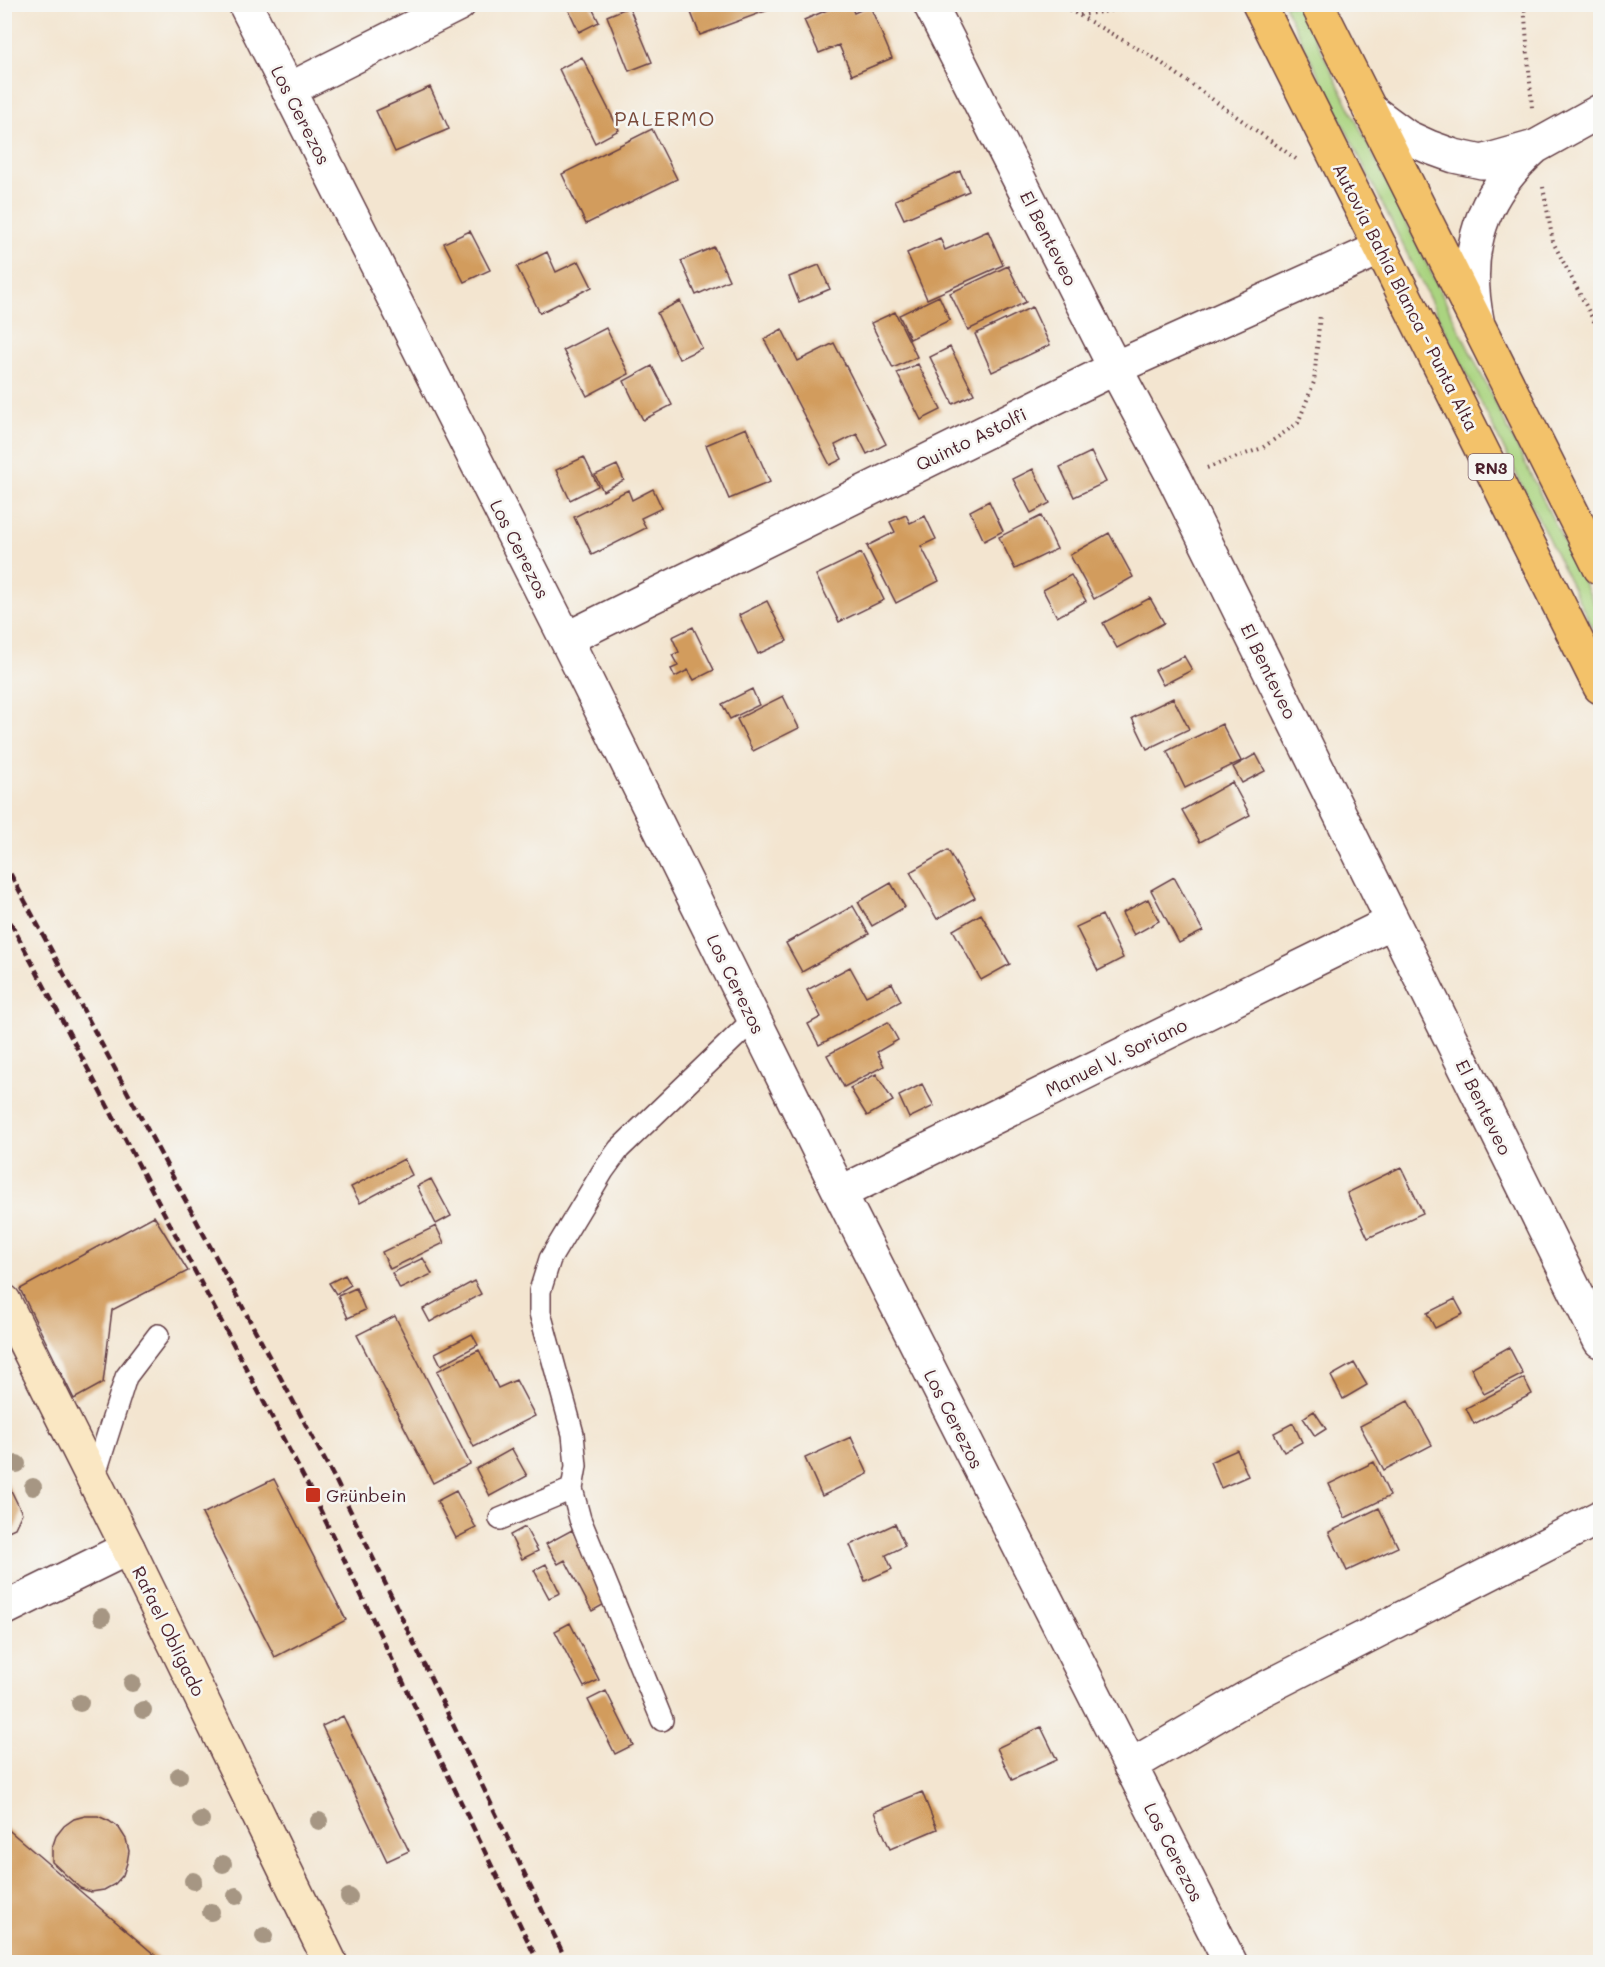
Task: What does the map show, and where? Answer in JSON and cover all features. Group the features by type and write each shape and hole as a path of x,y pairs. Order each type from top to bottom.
{"highway":[{"name":"Autovía Bahía Blanca - Punta Alta","path":"1258,4 1600,687"},
{"name":"RN3","path":"1317,4 1600,568"}],"street":[{"name":"Los Cerezos","path":"245,4 566,639 840,1193 1230,1962"},
{"path":"288,90 459,4"},
{"name":"El Benteveo","path":"930,4 1115,368 1175,480 1600,1341"},
{"path":"1370,109 1407,137 1454,156 1482,162 1535,147"},
{"path":"1478,324 1472,295 1472,265 1477,236 1487,208 1502,182 1517,163 1535,147 1600,111"},
{"name":"Quinto Astolfi","path":"566,639 1115,368 1381,248"},
{"name":"Manuel V. Soriano","path":"840,1193 1392,922"},
{"name":"Rafael Obligado","path":"4,1301 94,1479 330,1962"},
{"path":"1130,1766 1250,1696 1600,1517"},
{"path":"4,1609 128,1548"}],"lane":[{"path":"662,1720 580,1518 572,1489 576,1466 573,1434 540,1313 540,1291 550,1259 603,1171 619,1149 754,1019"},
{"path":"94,1479 126,1377 158,1335"},
{"path":"500,1519 572,1489"}],"path":[{"path":"1059,4 1156,58 1304,165"},
{"path":"1079,16 1123,9 1131,4"},
{"path":"1175,480 1262,448 1298,423 1314,382 1324,273"}],"green space":[{"path":"1284,5 1299,5 1600,615 1600,643"}],"building":[{"path":"566,4 590,4 599,22 579,32"},
{"path":"706,4 782,5 700,35 690,10"},
{"path":"798,4 812,4 801,10"},
{"path":"841,4 850,4 854,13 870,6 892,58 852,75 839,45 819,53 804,20"},
{"path":"629,7 652,62 629,71 607,16"},
{"path":"582,57 619,130 595,143 559,69"},
{"path":"430,87 449,129 395,152 376,111"},
{"path":"652,129 677,179 586,224 562,174"},
{"path":"960,171 969,191 904,219 895,200"},
{"path":"470,231 490,270 464,282 444,243"},
{"path":"988,231 1003,265 927,299 907,253 940,238 945,250"},
{"path":"714,247 729,280 696,295 681,261"},
{"path":"547,252 556,272 579,261 592,287 540,313 517,267"},
{"path":"819,265 830,289 799,302 789,277"},
{"path":"1008,266 1026,302 968,330 950,293"},
{"path":"939,296 950,320 910,339 899,315"},
{"path":"680,301 702,348 679,359 657,313"},
{"path":"1032,307 1050,345 992,372 975,334"},
{"path":"895,312 917,357 893,368 871,323"},
{"path":"606,328 629,374 587,396 563,350"},
{"path":"782,329 798,361 834,343 886,444 867,454 857,434 835,445 842,459 830,465 764,339"},
{"path":"950,347 974,394 953,404 930,357"},
{"path":"918,364 941,410 921,420 897,373"},
{"path":"652,366 672,405 643,420 624,381"},
{"path":"746,428 770,482 729,499 706,445"},
{"path":"1091,452 1106,482 1074,497 1060,467"},
{"path":"584,457 598,486 570,500 556,470"},
{"path":"617,465 624,480 603,491 595,475"},
{"path":"1033,469 1050,503 1031,513 1013,479"},
{"path":"653,489 662,508 641,518 646,528 592,555 574,517 628,490 632,500"},
{"path":"989,501 1003,531 984,541 970,511"},
{"path":"906,515 910,523 925,516 936,539 921,546 939,581 896,603 867,546 895,532 890,522"},
{"path":"1041,516 1057,549 1015,569 999,537"},
{"path":"1109,533 1133,577 1094,599 1070,555"},
{"path":"861,553 884,600 839,622 816,575"},
{"path":"1071,575 1086,601 1057,617 1043,590"},
{"path":"1150,598 1164,623 1117,648 1103,623"},
{"path":"767,601 787,641 758,654 739,615"},
{"path":"693,627 714,670 694,680 688,670 675,677 671,669 678,666 672,655 679,652 672,637"},
{"path":"1184,656 1192,670 1163,685 1155,670"},
{"path":"752,689 759,705 730,719 722,704"},
{"path":"783,696 799,728 753,751 737,719"},
{"path":"1173,698 1189,729 1147,749 1132,718"},
{"path":"1222,724 1241,761 1185,788 1167,751"},
{"path":"1256,754 1265,771 1242,783 1233,767"},
{"path":"1232,782 1250,815 1200,842 1182,810"},
{"path":"948,850 975,898 937,919 910,872"},
{"path":"1174,877 1203,931 1179,943 1151,890"},
{"path":"891,883 905,907 872,926 858,902"},
{"path":"1148,899 1159,921 1134,935 1122,913"},
{"path":"853,906 869,934 802,972 786,943"},
{"path":"981,914 1010,964 981,980 953,930"},
{"path":"1102,915 1123,958 1098,971 1076,927"},
{"path":"850,967 866,996 892,983 901,1001 819,1045 808,1024 821,1017 807,990"},
{"path":"888,1022 898,1040 877,1052 884,1066 844,1087 827,1055"},
{"path":"876,1074 893,1101 867,1116 850,1088"},
{"path":"922,1084 934,1106 909,1118 899,1096"},
{"path":"404,1159 412,1175 360,1203 351,1187"},
{"path":"1401,1167 1423,1213 1368,1238 1347,1193"},
{"path":"431,1179 451,1216 436,1224 417,1186"},
{"path":"154,1216 188,1271 112,1310 103,1383 74,1399 20,1289"},
{"path":"436,1226 444,1243 390,1269 382,1252"},
{"path":"423,1258 432,1274 400,1289 392,1273"},
{"path":"345,1275 351,1285 336,1294 329,1283"},
{"path":"474,1281 481,1294 430,1322 423,1309"},
{"path":"356,1288 365,1310 348,1318 338,1296"},
{"path":"1455,1299 1463,1314 1435,1328 1427,1313"},
{"path":"395,1316 470,1464 433,1483 357,1335"},
{"path":"472,1334 478,1345 441,1365 435,1353"},
{"path":"1509,1347 1523,1374 1484,1394 1471,1368"},
{"path":"479,1350 498,1388 516,1380 535,1416 474,1447 437,1371"},
{"path":"1354,1363 1367,1385 1343,1399 1331,1376"},
{"path":"1524,1378 1532,1394 1474,1424 1466,1408"},
{"path":"1408,1401 1432,1445 1384,1470 1360,1426"},
{"path":"1314,1411 1326,1429 1315,1436 1303,1418"},
{"path":"1293,1423 1302,1442 1284,1452 1274,1433"},
{"path":"851,1437 868,1474 822,1496 805,1458"},
{"path":"512,1449 527,1476 490,1496 476,1469"},
{"path":"1237,1450 1248,1476 1221,1488 1210,1462"},
{"path":"1374,1462 1390,1496 1345,1518 1329,1484"},
{"path":"4,1476 22,1513 15,1528 4,1533"},
{"path":"274,1479 346,1620 275,1657 202,1514"},
{"path":"456,1491 476,1528 456,1538 437,1501"},
{"path":"1379,1508 1398,1547 1347,1571 1329,1532"},
{"path":"895,1524 905,1546 886,1555 892,1569 865,1581 850,1545"},
{"path":"525,1527 538,1551 522,1559 510,1535"},
{"path":"572,1530 610,1601 592,1611 565,1560 558,1564 546,1544"},
{"path":"546,1564 560,1593 549,1598 534,1570"},
{"path":"570,1623 599,1680 584,1687 555,1631"},
{"path":"606,1691 633,1745 615,1754 588,1700"},
{"path":"343,1716 409,1851 387,1861 322,1726"},
{"path":"1041,1727 1057,1760 1012,1780 997,1748"},
{"path":"922,1792 937,1829 890,1849 874,1812"},
{"path":"98,1816 109,1821 119,1828 126,1839 129,1851 123,1875 115,1884 104,1890 91,1892 80,1888 52,1862 52,1848 56,1836 74,1819"},
{"path":"4,1826 163,1962 4,1962"}],"railway":[{"path":"4,862 337,1483 567,1962"},
{"path":"4,910 313,1495 538,1962"}],"place":[{"name":"Grünbein","path":"313,1495"}],"district":[{"name":"PALERMO","path":"665,118"}]}
